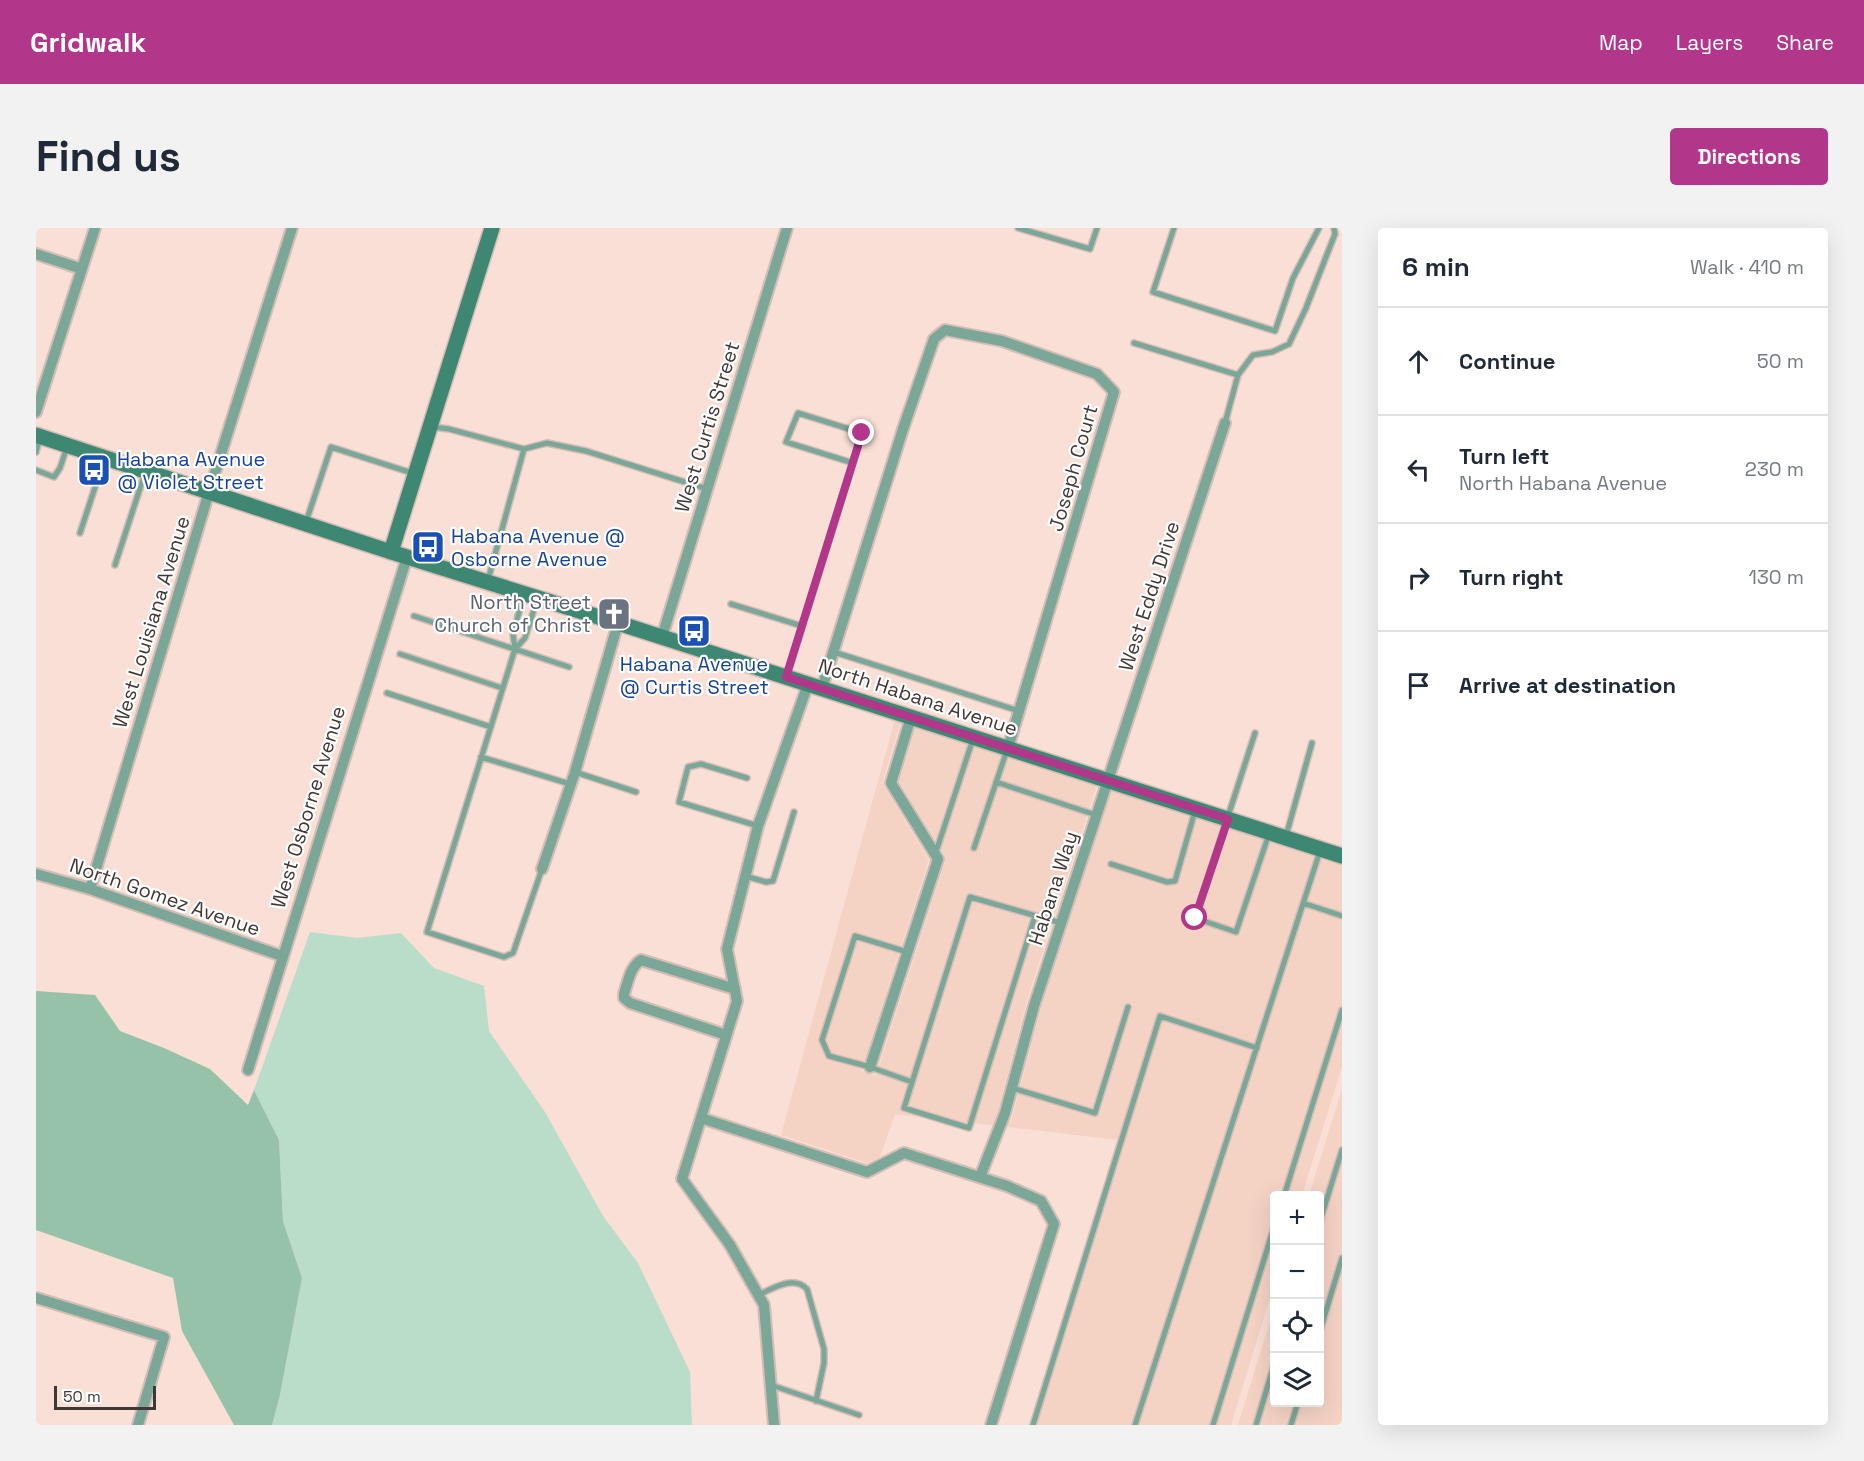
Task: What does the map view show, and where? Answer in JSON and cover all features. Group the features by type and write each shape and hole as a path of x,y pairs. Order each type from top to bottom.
{"street":[{"path":"36,412 95,228"},
{"name":"West Louisiana Avenue","path":"90,889 209,492 292,228"},
{"path":"391,552 492,228"},
{"name":"West Curtis Street","path":"662,637 787,228"},
{"path":"36,254 82,269"},
{"name":"Joseph Court","path":"759,1295 730,1245 682,1179 737,1001 727,949 758,826 815,686 834,652 903,429 934,339 945,330 1002,342 1098,374 1114,392 1008,748"},
{"name":"West Eddy Drive","path":"1107,781 1225,423"},
{"name":"North Habana Avenue","path":"38,436 391,552 618,622 1342,856"},
{"name":"West Osborne Avenue","path":"248,1070 407,557"},
{"path":"542,869 575,772 618,622"},
{"path":"870,1067 938,859 891,783 911,717"},
{"name":"Habana Way","path":"980,1178 1005,1113 1034,1006 1107,781"},
{"name":"North Gomez Avenue","path":"36,874 90,889 282,956"},
{"path":"726,1035 630,1003 624,998 624,994 633,968 641,960 735,989"},
{"path":"701,1118 867,1172 904,1153 1007,1186 1041,1201 1054,1224 991,1425"},
{"path":"759,1295 764,1305 774,1425"},
{"path":"36,1298 164,1337 138,1425"}],"lane":[{"path":"1018,228 1090,249 1097,228"},
{"path":"1174,228 1154,291 1275,331 1293,278 1320,228"},
{"path":"1225,423 1238,375 1253,355 1272,352 1289,344 1335,234 1334,228"},
{"path":"1134,343 1238,375"},
{"path":"786,677 853,463 862,433 798,413 786,442 853,463"},
{"path":"430,426 524,449 547,443 586,451 707,489"},
{"path":"36,452 38,436"},
{"path":"36,470 54,477 60,468 67,445"},
{"path":"306,524 331,447 416,474"},
{"path":"488,582 524,449"},
{"path":"80,532 105,458"},
{"path":"115,565 146,471"},
{"path":"515,649 513,634 531,596"},
{"path":"531,596 525,638 515,649 427,932 504,957 513,953 542,869"},
{"path":"730,604 802,626"},
{"path":"414,616 569,667"},
{"path":"834,652 1019,711"},
{"path":"400,654 502,688"},
{"path":"387,693 490,727"},
{"path":"1255,733 1195,918 1236,932 1269,833"},
{"path":"935,855 973,737"},
{"path":"1285,838 1312,743"},
{"path":"974,848 1008,748"},
{"path":"481,757 570,784"},
{"path":"747,778 701,764 688,767 679,802 758,826"},
{"path":"575,772 636,792"},
{"path":"996,782 1096,815"},
{"path":"1111,864 1167,882 1175,881 1196,809"},
{"path":"745,876 766,882 773,880 794,812"},
{"path":"1135,1425 1321,849"},
{"path":"1035,916 969,1128 904,1108 970,897 1061,923"},
{"path":"1303,903 1342,916"},
{"path":"908,952 855,936 822,1040 830,1056 912,1082"},
{"path":"1012,1088 1095,1113 1128,1007"},
{"path":"1286,1191 1342,1010"},
{"path":"1033,1425 1160,1016 1257,1048"},
{"path":"1324,1208 1342,1149"},
{"path":"1213,1425 1270,1243"},
{"path":"1324,1318 1342,1258"},
{"path":"759,1295 791,1282 802,1284 807,1289 824,1349 824,1363 816,1401"},
{"path":"1256,1425 1270,1381"},
{"path":"771,1385 859,1415"},
{"path":"1291,1425 1296,1407"}],"shaded area":[{"path":"895,719 901,721 883,780 884,786 929,860 861,1071 876,1075 945,862 945,856 899,782 916,726 1097,785 1028,997 996,1118 1011,1122 1041,1008 1112,790 1342,863 1342,1067 1303,1191 1270,1191 1270,1298 1231,1425 1031,1425 1119,1140 895,1114 880,1157 867,1163 781,1135"},
{"path":"1342,1089 1342,1425 1238,1425 1270,1321 1270,1407 1324,1407 1324,1191 1310,1191"}],"green space":[{"path":"310,932 357,938 401,933 434,968 484,986 489,1031 545,1112 603,1216 638,1263 690,1372 692,1425 272,1425 280,1395 302,1278 283,1221 279,1140 254,1090"},
{"path":"36,991 95,995 120,1031 210,1069 248,1105 254,1090 279,1140 283,1221 302,1278 280,1395 272,1425 234,1425 182,1331 173,1278 36,1230"}],"place":[{"name":"Habana Avenue @ Violet Street","path":"94,470"},
{"name":"Habana Avenue @ Osborne Avenue","path":"428,547"},
{"name":"North Street Church of Christ","path":"614,614"},
{"name":"Habana Avenue @ Curtis Street","path":"694,631"}],"route":[{"path":"862,433 786,677 1228,819 1195,918"}]}
